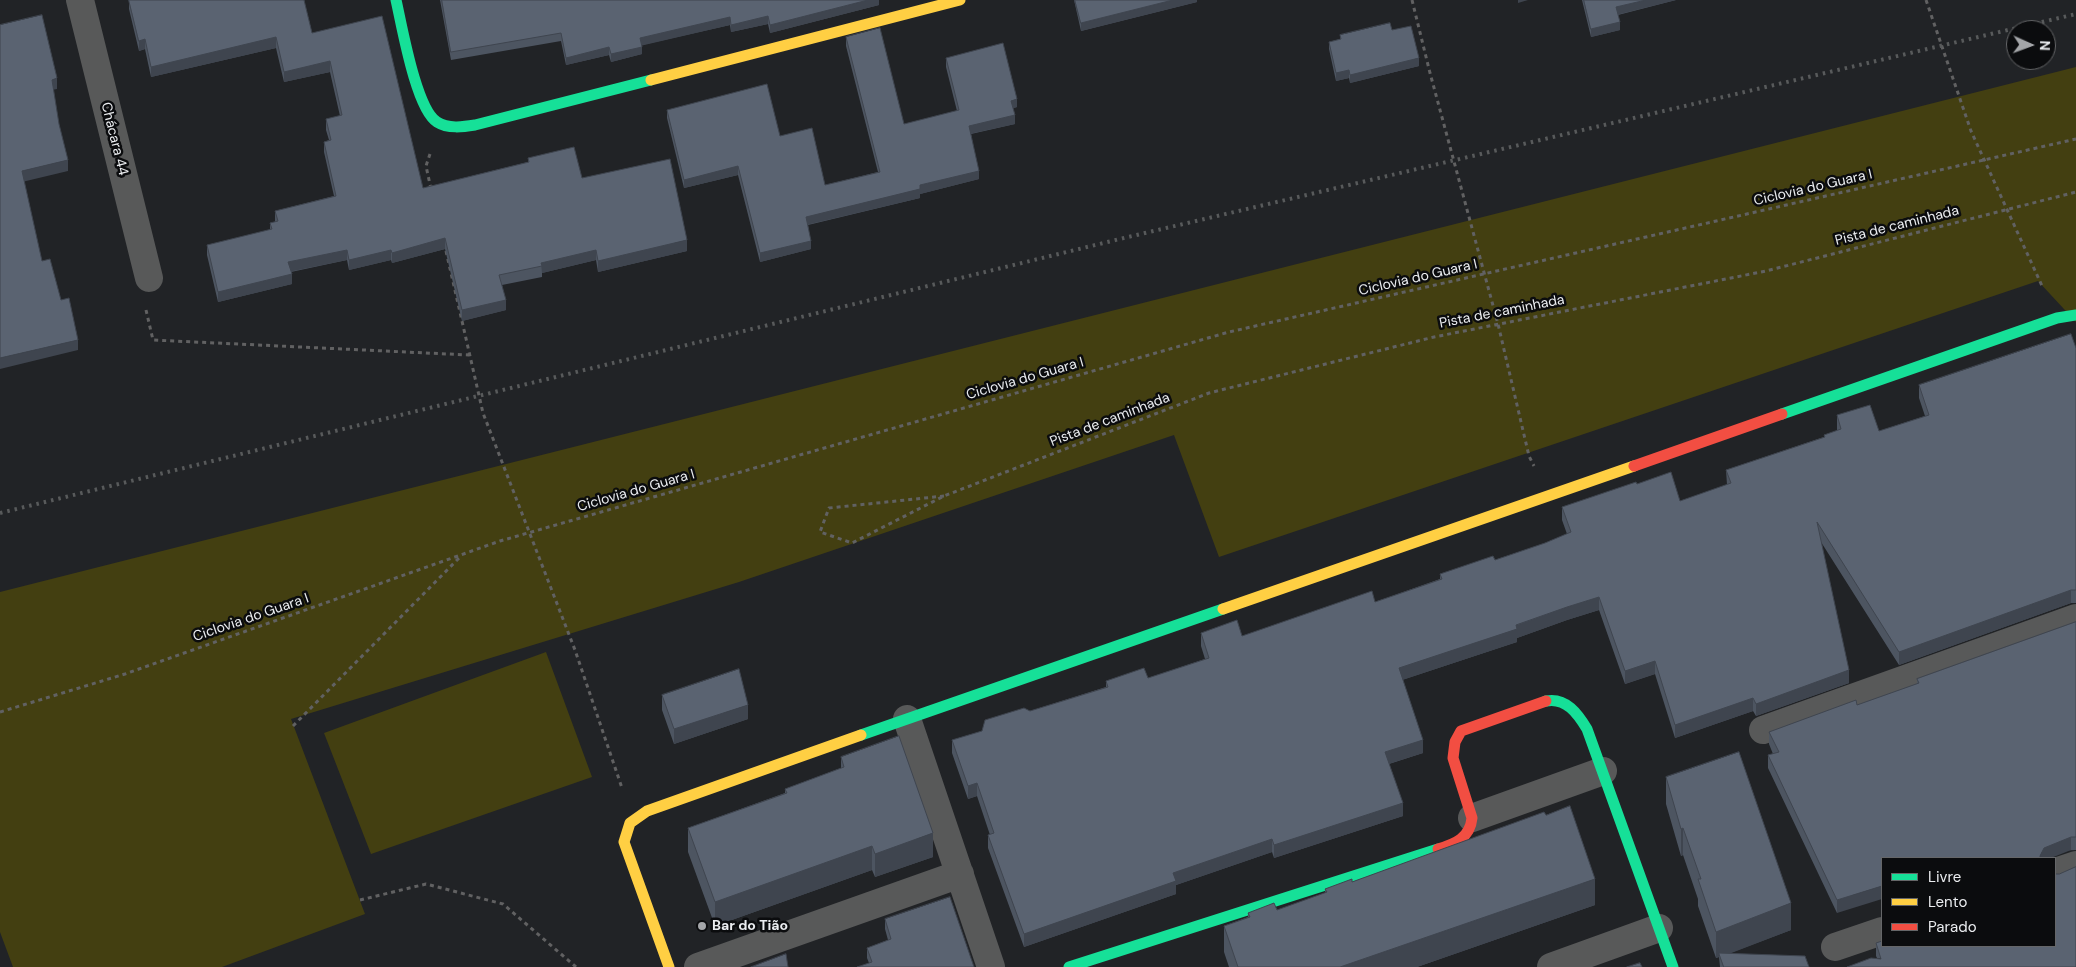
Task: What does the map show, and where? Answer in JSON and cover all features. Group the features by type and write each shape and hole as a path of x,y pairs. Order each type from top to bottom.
{"street":[{"name":"Chácara 44","path":"80,0 149,278"},
{"path":"396,0 420,96 432,119 453,128 476,126 960,0"},
{"path":"669,967 624,842 626,828 633,819 647,811 2057,318 2076,315"},
{"path":"1763,730 2076,618"},
{"path":"1069,967 1454,844 1467,836 1472,825 1472,818 1453,758 1455,742 1461,731 1549,700 1564,702 1578,712 1587,729 1673,967"},
{"path":"907,719 991,967"},
{"path":"1472,818 1603,770"},
{"path":"2056,872 2076,865"},
{"path":"698,967 960,874"},
{"path":"1551,967 1659,928"},
{"path":"1835,947 1881,931"}],"path":[{"path":"1412,0 1498,324 1529,456 1549,495"},
{"path":"1926,0 1971,131 2057,318"},
{"path":"432,194 426,166 440,122"},
{"name":"Ciclovia do Guara I","path":"0,712 125,674 528,533 1229,332 2076,139"},
{"name":"Pista de caminhada","path":"944,496 829,508 820,532 852,543 944,496 1209,393 1434,337 1766,271 2076,192"},
{"path":"445,249 483,413 575,650 633,819"},
{"path":"149,278 144,303 153,340 469,355"},
{"path":"293,726 462,555"},
{"path":"360,900 426,884 503,904 576,967"}],"shaded area":[{"path":"2076,67 2076,322 2038,281 1219,557 1174,435 739,582 291,719 365,914 222,967 13,967 0,932 0,592"},
{"path":"546,652 592,777 371,854 324,733"}],"building":[{"path":"129,0 304,0 312,33 382,16 423,188 529,162 528,158 574,147 582,178 670,159 687,240 598,261 596,250 541,263 542,266 499,275 506,300 462,310 445,238 392,253 391,250 349,260 347,250 288,262 292,274 218,292 207,245 272,229 270,223 278,221 275,211 336,196 324,142 331,140 326,119 342,115 330,61 284,72 276,37 151,67 145,39 139,41"},
{"path":"442,0 868,0 770,25 768,16 731,25 730,17 640,38 642,47 611,54 609,47 566,58 561,33 451,52"},
{"path":"1075,0 1173,0 1081,23"},
{"path":"1584,0 1646,0 1616,7 1620,22 1591,29"},
{"path":"42,15 57,78 52,80 59,124 68,160 22,171 42,261 50,259 61,300 69,298 78,340 0,358 0,25"},
{"path":"1390,23 1392,30 1411,26 1419,58 1350,75 1349,70 1336,73 1329,42 1341,39 1340,35"},
{"path":"880,28 904,124 959,110 946,58 1003,43 1017,99 1011,101 1015,115 969,126 979,171 920,185 920,189 806,217 811,241 760,253 738,166 684,180 667,110 767,84 780,136 812,128 825,185 880,172 846,37"},
{"path":"2071,334 2076,348 2076,590 2071,590 1899,652 1817,522 1849,670 1756,704 1753,698 1675,725 1655,661 1625,671 1599,597 1567,607 1516,625 1517,629 1399,668 1423,740 1385,752 1403,803 1274,845 1272,839 1173,873 1176,881 1024,934 988,835 994,833 977,783 968,786 952,740 982,731 985,720 1024,708 1030,711 1108,687 1106,681 1144,668 1148,678 1209,658 1201,633 1237,620 1242,636 1372,591 1375,602 1442,579 1440,574 1493,556 1495,560 1545,543 1571,532 1562,507 1636,482 1637,484 1671,472 1680,501 1731,483 1726,470 1825,437 1824,435 1841,429 1837,415 1870,405 1879,431 1929,415 1919,385"},
{"path":"2076,622 2076,837 2071,837 2044,848 2040,857 1881,857 1881,886 1837,900 1768,755 1779,752 1769,732 1856,700 1857,705 1919,683 1917,679"},
{"path":"739,669 748,705 674,729 662,695"},
{"path":"899,736 933,833 875,854 872,846 715,902 688,828 787,793 785,789 844,767 841,757"},
{"path":"1739,752 1791,903 1716,932 1698,879 1701,879 1683,828 1681,829 1666,777"},
{"path":"1570,806 1595,879 1340,967 1238,967 1224,926 1250,917 1248,913 1274,903 1277,910 1327,892 1325,889 1352,879 1352,882 1544,812 1546,815"},
{"path":"2076,867 2076,967 1847,967 1871,958 1881,959 1876,943 1881,941 1881,947 2056,947 2056,874"},
{"path":"950,897 974,967 857,967 872,962 867,948 891,939 885,919"},
{"path":"1719,953 1805,956 1809,967 1724,967"},
{"path":"786,954 788,967 751,967"},
{"path":"1640,963 1642,967 1627,967"}],"railway":[{"path":"0,513 1128,237 2076,14"}],"traffic: fast":[{"path":"396,0 416,85 429,114 437,122 446,126 461,127 475,125 651,80"},
{"path":"1782,414 2057,318 2076,315"},
{"path":"861,735 1223,609"},
{"path":"1546,701 1553,700 1571,708 1587,729 1673,967"},
{"path":"1069,967 1438,849"}],"traffic: slow":[{"path":"651,80 960,0"},
{"path":"1223,609 1634,466"},
{"path":"669,967 624,842 630,823 647,811 861,735"}],"traffic: jam":[{"path":"1634,466 1782,414"},
{"path":"1438,849 1461,839 1471,825 1472,818 1453,758 1455,742 1461,731 1546,701"}],"place":[{"name":"Bar do Tião","path":"702,926"}]}
